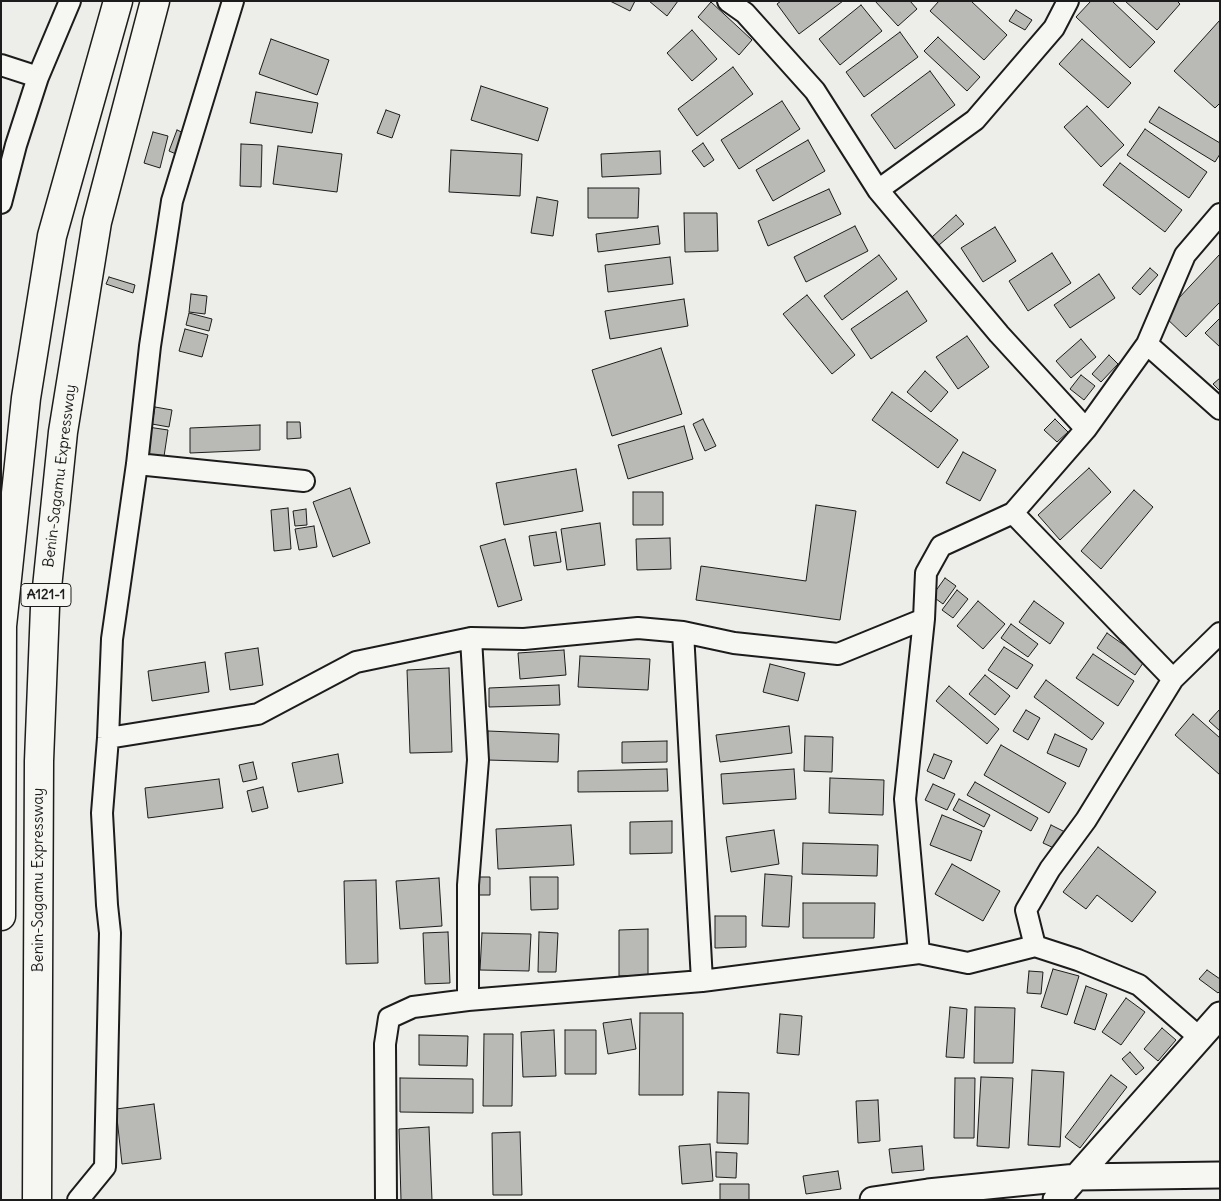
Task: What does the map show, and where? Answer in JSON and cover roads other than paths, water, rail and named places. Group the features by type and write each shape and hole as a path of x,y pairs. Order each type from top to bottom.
{"highway":[{"name":"A121-1","path":"1,916 2,626 26,398 52,236 118,1"},
{"name":"Benin-Sagamu Expressway","path":"38,1200 39,761 45,607 63,432 97,222 155,1"}],"street":[{"path":"1,203 16,145 38,77 70,1"},
{"path":"78,1200 105,1167 110,934 102,814 108,738 112,640 137,464 150,346 172,201 233,1"},
{"path":"728,1 745,13 815,91 878,190 999,334 1086,429"},
{"path":"878,190 975,120 1054,28 1068,1"},
{"path":"1,65 38,77"},
{"path":"919,953 905,799 924,619 926,573 942,546 1013,513 1086,429 1147,344 1185,255 1220,214"},
{"path":"1147,344 1220,410"},
{"path":"137,464 304,481"},
{"path":"1013,513 1173,679"},
{"path":"108,738 258,714 356,662 471,638 524,639 638,628 683,632 734,642 838,654 924,619"},
{"path":"683,632 702,981"},
{"path":"1035,946 1026,910 1050,868 1086,820 1173,679 1220,632"},
{"path":"468,1000 468,885 478,760 471,638"},
{"path":"386,1200 385,1044 389,1018 413,1006 702,981 919,953 968,963 1035,946 1078,960 1140,985 1199,1037"},
{"path":"1056,1200 1220,1015"},
{"path":"873,1200 928,1192 1077,1177 1220,1175"}]}
